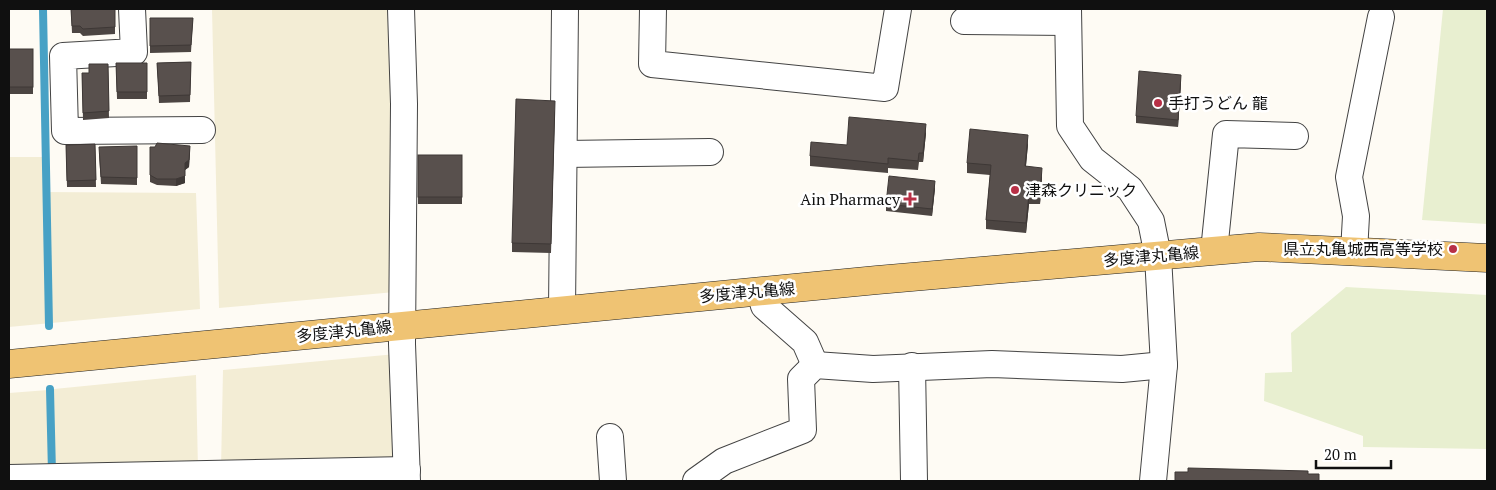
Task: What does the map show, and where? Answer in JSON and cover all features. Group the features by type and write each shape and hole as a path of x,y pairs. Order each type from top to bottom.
{"main road":[{"name":"多度津丸亀線","path":"9,364 760,291 1214,251 1259,248 1487,258"}],"street":[{"path":"132,9 134,52 63,56 65,132 202,130"},
{"path":"9,478 407,476 403,325 404,104 401,9"},
{"path":"562,310 565,9"},
{"path":"653,9 652,64 885,88 898,9"},
{"path":"964,21 1068,15 1070,126 1092,160 1130,189 1150,221 1158,256 1164,366 1153,481"},
{"path":"1354,252 1356,216 1349,177 1381,17"},
{"path":"1214,251 1226,134 1295,136"},
{"path":"564,154 710,152"},
{"path":"760,291 764,306 805,342 814,365"},
{"path":"814,365 873,368 992,364 1122,369 1164,366"},
{"path":"696,481 724,461 802,430 802,378 814,365"},
{"path":"912,366 914,481"},
{"path":"610,437 613,481"}],"shaded area":[{"path":"212,9 393,9 395,292 219,308"},
{"path":"9,157 43,157 43,192 196,193 200,309 9,327"},
{"path":"396,354 401,465 221,468 223,370"},
{"path":"196,375 198,470 55,474 54,389"},
{"path":"48,390 49,472 9,473 9,393"}],"green space":[{"path":"1443,9 1487,9 1487,224 1422,220"},
{"path":"1346,287 1487,295 1487,449 1363,447 1363,436 1264,401 1265,373 1292,372 1291,333"}],"building":[{"path":"71,9 115,9 115,27 83,29 80,26 72,26"},
{"path":"150,18 193,18 191,45 150,46"},
{"path":"9,49 33,49 33,87 9,87"},
{"path":"191,62 190,95 159,96 157,63"},
{"path":"116,63 147,63 147,92 117,92"},
{"path":"89,64 108,64 109,111 83,113 82,73 89,73"},
{"path":"1139,71 1181,75 1178,120 1136,116"},
{"path":"516,99 555,101 551,244 512,243"},
{"path":"849,117 926,124 923,153 919,153 918,161 888,158 888,164 810,156 811,142 847,145"},
{"name":"津森クリニック","path":"970,129 1028,135 1025,166 1042,168 1040,195 1029,194 1026,223 986,220 991,165 967,163"},
{"path":"157,143 190,146 189,160 185,163 185,176 176,179 157,179 150,175 150,147 155,147"},
{"path":"95,144 96,180 67,181 66,145"},
{"path":"137,146 137,178 101,177 99,147"},
{"path":"418,155 462,155 462,197 418,197"},
{"name":"Ain Pharmacy","path":"889,176 935,181 932,209 886,204"},
{"path":"1188,468 1308,471 1308,474 1319,474 1319,481 1175,481 1175,472 1188,472"}],"waterway":[{"path":"43,9 49,326"},
{"path":"50,389 52,473"}],"place":[{"name":"手打うどん 龍","path":"1158,103"},
{"name":"津森クリニック","path":"1015,190"},
{"name":"Ain Pharmacy","path":"910,199"},
{"name":"県立丸亀城西高等学校","path":"1453,249"}]}
